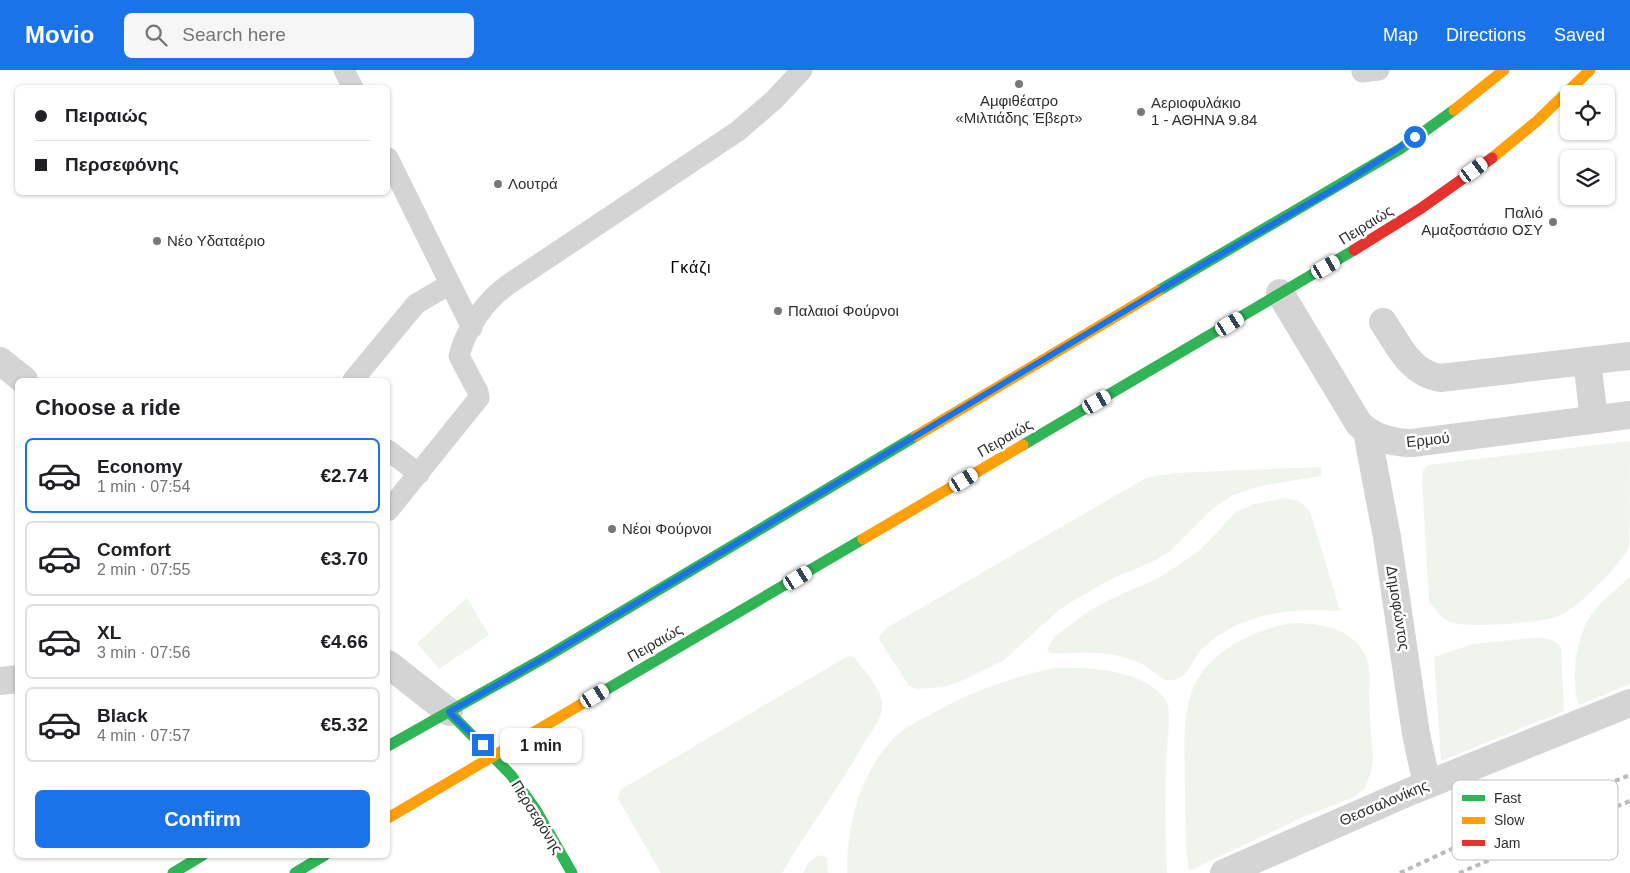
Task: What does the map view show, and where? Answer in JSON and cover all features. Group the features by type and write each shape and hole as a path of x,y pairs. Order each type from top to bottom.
{"main road":[{"path":"390,745 546,657 1184,275 1384,159 1468,101 1504,70"},
{"name":"Πειραιώς","path":"390,817 1280,293 1434,200 1530,127 1590,70"},
{"name":"Περσεφόνης","path":"449,712 494,755 533,805 572,873"},
{"path":"173,873 198,858"},
{"path":"295,873 320,858"}],"street":[{"path":"1280,293 1359,424 1367,432"},
{"path":"1383,322 1416,369 1426,376 1440,378 1630,356"},
{"path":"0,361 21,378"},
{"path":"1587,361 1594,420"},
{"name":"Ερμού","path":"1367,432 1388,441 1412,444 1630,415"},
{"name":"Δημοφώντος","path":"1367,432 1387,537 1416,734 1427,785"},
{"name":"Περσεφόνης","path":"390,666 449,712"},
{"path":"0,681 15,679"},
{"name":"Θεσσαλονίκης","path":"1224,873 1427,785 1630,703"}],"lane":[{"path":"344,70 352,85"},
{"path":"390,509 479,398 478,392 459,356 472,328 488,301 497,293 738,131 774,100 802,70"},
{"path":"390,162 472,328"},
{"path":"355,378 416,304 450,284"},
{"path":"390,452 418,474"}],"shaded area":[{"path":"1630,441 1629,547 1607,575 1578,604 1551,619 1490,625 1454,623 1437,612 1429,601 1422,480 1423,470 1428,465"},
{"path":"1321,467 1321,476 1260,486 1233,495 1212,509 1170,551 1154,561 1111,579 1073,601 1059,610 1004,660 961,681 943,687 917,689 909,686 879,639 880,635 888,627 1146,478 1175,473"},
{"path":"1285,498 1299,501 1310,511 1340,611 1303,610 1285,612 1268,615 1234,626 1204,647 1189,669 1181,677 1173,680 1165,679 1139,662 1121,656 1092,653 1050,653 1047,649 1054,637 1089,611 1113,598 1159,578 1199,551 1236,512 1255,504"},
{"path":"1630,577 1630,684 1579,705 1575,684 1576,659 1586,624 1604,600"},
{"path":"467,598 489,635 439,669 417,643"},
{"path":"1292,623 1314,624 1336,629 1354,640 1362,649 1367,659 1373,759 1371,773 1365,788 1354,797 1301,818 1189,871 1186,839 1184,753 1187,711 1195,685 1215,658 1228,648 1259,632"},
{"path":"1522,639 1549,639 1561,648 1564,711 1441,761 1434,657 1473,644"},
{"path":"848,656 854,657 877,689 882,703 881,714 782,873 661,873 618,799 620,790"},
{"path":"1053,668 1097,669 1128,676 1154,688 1165,700 1169,716 1165,790 1167,873 847,873 850,836 858,799 873,766 896,736 918,721 976,692 1005,681"},
{"path":"818,855 827,858 828,873 803,873 809,862"}],"railway":[{"path":"1617,780 1630,775"},
{"path":"1618,806 1630,801"},
{"path":"1400,873 1452,849"},
{"path":"1459,873 1490,860"}],"traffic: fast":[{"path":"1158,291 1400,149 1454,110"},
{"path":"1023,445 1354,250"},
{"path":"390,745 546,657 916,436"},
{"path":"585,702 863,539"},
{"path":"449,712 511,775 536,810 572,873"},
{"path":"173,873 198,858"},
{"path":"295,873 320,858"}],"traffic: slow":[{"path":"1454,110 1504,70"},
{"path":"1492,158 1537,121 1590,70"},
{"path":"916,436 1158,291"},
{"path":"863,539 1023,445"},
{"path":"390,817 585,702"}],"traffic: jam":[{"path":"1354,250 1420,209 1492,158"}],"place":[{"name":"Αμφιθέατρο «Μιλτιάδης Έβερτ»","path":"1019,84"},
{"name":"Αεριοφυλάκιο 1 - ΑΘΗΝΑ 9.84","path":"1141,112"},
{"name":"Λουτρά","path":"498,184"},
{"name":"Παλιό Αμαξοστάσιο ΟΣΥ","path":"1553,222"},
{"name":"Νέο Υδαταέριο","path":"157,241"},
{"name":"Παλαιοί Φούρνοι","path":"778,311"},
{"name":"Νέοι Φούρνοι","path":"612,529"}],"district":[{"name":"Γκάζι","path":"691,267"}],"route":[{"path":"483,745 449,712 546,657 1185,275 1344,183 1400,149 1415,137"}]}
